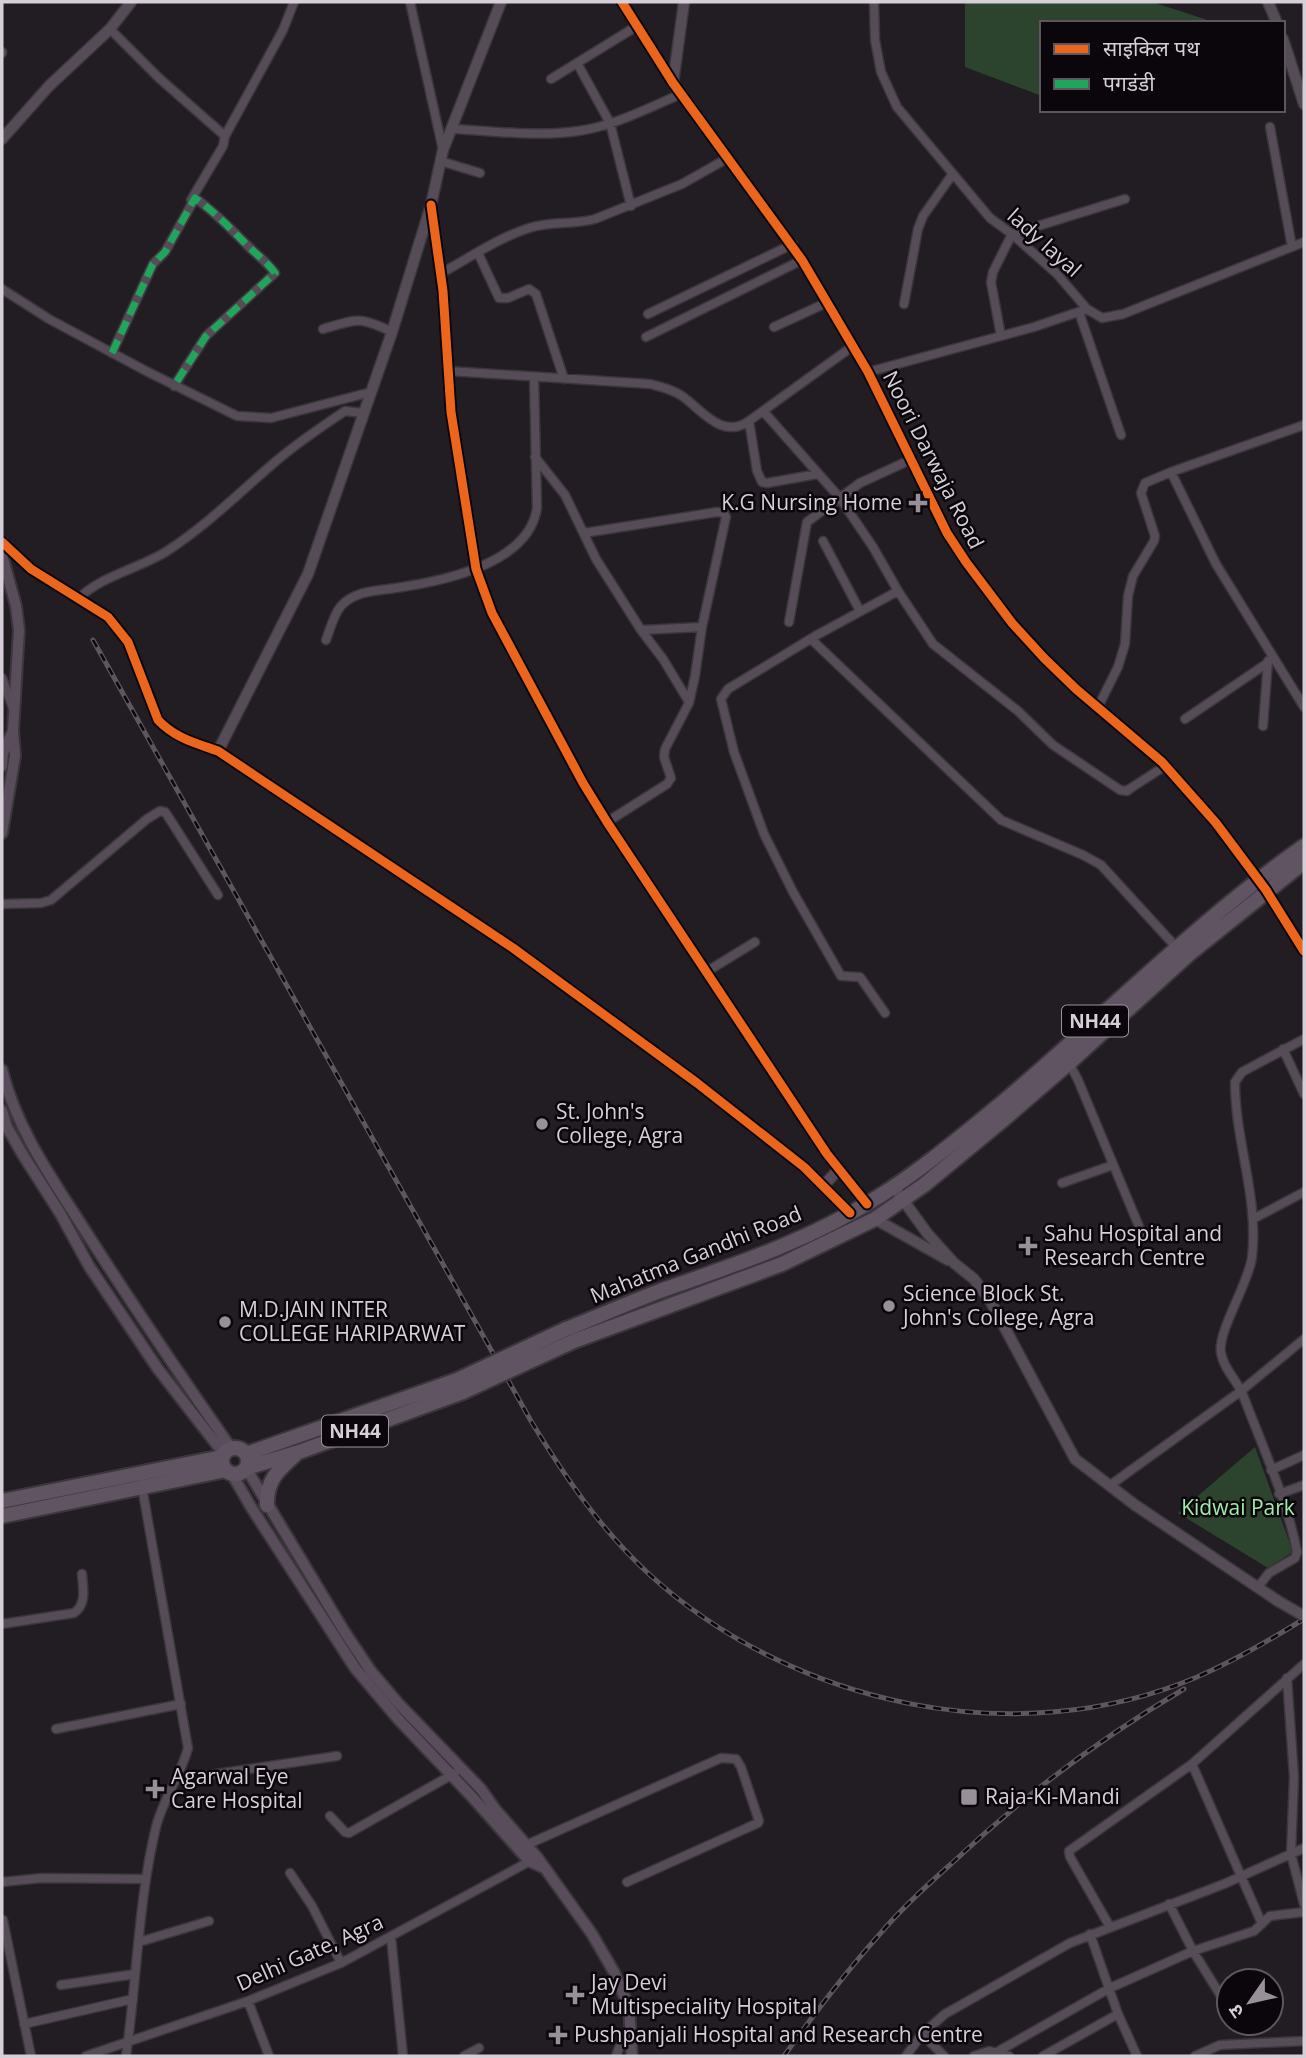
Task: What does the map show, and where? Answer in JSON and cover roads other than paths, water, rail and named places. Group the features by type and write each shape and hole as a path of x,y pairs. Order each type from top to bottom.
{"highway":[{"name":"Mahatma Gandhi Road","path":"570,1335 782,1264 875,1219 903,1200 1069,1063 1304,846"},
{"name":"Mahatma Gandhi Road","path":"2,1501 299,1452 460,1386 659,1292 774,1251 867,1204 950,1145 1048,1064 1177,947 1262,884 1304,862"},
{"name":"Mahatma Gandhi Road","path":"2,1516 142,1487 232,1461 460,1386"},
{"path":"267,1504 267,1492 275,1473 299,1452"}],"main road":[{"path":"2,555 16,606 19,630 13,731 15,756 2,833"},
{"path":"2,766 3,753 13,731"},
{"path":"2,1070 20,1124 45,1167 332,1622"},
{"path":"2,1111 12,1136 89,1266 158,1369 267,1504 355,1668 457,1772 522,1847 544,1868 592,1934 614,1972 629,2007 632,2056"}],"street":[{"path":"2,139 49,86 110,29 131,2"},
{"path":"191,200 223,146 225,136 283,30 294,2"},
{"path":"410,2 442,155"},
{"path":"218,751 307,574 392,332 431,205 442,155 501,2"},
{"name":"Noori Darwaja Road","path":"622,2 673,83 793,244 868,372 947,533 985,589 1045,658 1166,766 1216,823 1262,884 1304,951"},
{"path":"673,83 684,2"},
{"name":"lady layal","path":"874,2 875,40 887,88 897,107 990,218 1012,234 1066,283 1083,311"},
{"path":"1268,2 1276,21"},
{"path":"551,79 637,26"},
{"path":"110,29 159,78 225,136"},
{"path":"1285,42 1300,73 1304,104"},
{"path":"577,63 610,123 631,206"},
{"path":"453,129 563,132 610,123 681,94"},
{"path":"1270,127 1292,247"},
{"path":"442,155 480,173"},
{"path":"440,274 528,228 580,223 631,206 682,184 728,158"},
{"path":"904,304 920,222 931,202 952,175"},
{"path":"112,353 153,264 165,252 195,198 219,215 263,257 275,273 206,336 174,386"},
{"path":"1001,336 991,282 993,272 1012,234 1125,199"},
{"path":"431,205 452,412 476,569 492,613 576,771 607,822 839,1169 867,1204"},
{"path":"868,372 1083,311 1102,318 1123,314 1304,242"},
{"path":"648,314 793,244"},
{"path":"478,253 499,298 508,298 528,289 536,294 564,379"},
{"path":"646,337 802,260"},
{"path":"2,289 49,319 174,386 237,416 264,418 371,393"},
{"path":"774,327 826,303"},
{"path":"1083,311 1121,435"},
{"path":"323,329 360,319 392,332"},
{"path":"447,371 650,384 669,389 724,427 735,428 749,421 853,346"},
{"path":"326,640 337,612 350,598 370,591 425,583 476,569 516,546 528,533 535,522 537,508 534,378"},
{"path":"78,599 92,586 167,551 242,492 276,461 345,411 364,413"},
{"path":"763,411 839,498 873,547 923,631 944,655 1018,711 1053,745 1120,790 1127,791 1166,766"},
{"path":"749,421 757,471 762,482 767,484 818,474"},
{"path":"1098,708 1118,667 1125,644 1128,596 1133,576 1155,536 1141,493 1142,487 1145,483 1171,472 1304,425"},
{"path":"535,457 565,495 596,559 689,703"},
{"path":"789,622 807,522 860,484 910,460"},
{"path":"1171,472 1216,564 1304,707"},
{"path":"584,533 724,513 725,526 702,627 689,703 665,749 664,757 671,774 670,781 607,822"},
{"path":"823,541 860,611"},
{"path":"2,542 31,569 108,617 128,642 158,720 180,738 218,751 513,948 696,1083 804,1167 850,1213"},
{"path":"885,1013 860,977 841,976 793,892 764,834 734,752 721,699 728,688 898,591"},
{"path":"641,630 702,627"},
{"path":"811,639 994,813 1012,825 1101,865 1177,947"},
{"path":"1263,726 1266,664 1271,655"},
{"path":"1185,719 1266,664"},
{"path":"2,678 15,713"},
{"path":"2,904 41,903 51,900 160,811 165,812 218,895"},
{"path":"706,972 755,942"},
{"path":"1258,1587 1269,1573 1295,1558 1297,1554 1271,1470 1241,1391 1223,1362 1220,1349 1252,1258 1253,1219 1235,1082 1242,1072 1304,1040"},
{"path":"1283,1049 1304,1094"},
{"path":"1069,1063 1143,1236"},
{"path":"1062,1183 1113,1165"},
{"path":"824,1186 839,1169"},
{"path":"893,1186 917,1220 954,1263"},
{"path":"1253,1219 1304,1192"},
{"path":"875,1219 954,1263 974,1279 991,1302 1075,1459 1109,1486 1304,1616"},
{"path":"1109,1486 1241,1391 1304,1339"},
{"path":"1271,1470 1304,1455"},
{"path":"1279,1494 1304,1485"},
{"path":"126,2056 145,1879 159,1816 188,1748 142,1487"},
{"path":"2,1624 75,1613 84,1601 82,1574"},
{"path":"1110,1927 1069,1851 1192,1764 1304,1664"},
{"path":"1287,1678 1294,1777 1291,1854 1304,1904"},
{"path":"56,1729 181,1704"},
{"path":"175,1780 337,1756"},
{"path":"522,1847 721,1758 736,1759 745,1777 758,1823 627,1882"},
{"path":"1192,1764 1262,1924"},
{"path":"330,1816 349,1833 457,1772"},
{"path":"906,2056 922,2034 945,2014 1070,1943 1241,1877 1304,1848"},
{"name":"Delhi Gate, Agra","path":"86,2056 248,2001 341,1963 533,1859"},
{"path":"290,1873 312,1906 341,1963"},
{"path":"2,1882 42,1878 145,1879"},
{"path":"1169,1904 1215,1986"},
{"path":"997,2052 1110,1988 1193,1951 1254,1931 1270,1916 1304,1912"},
{"path":"4,1920 31,2056"},
{"path":"139,1942 209,1921"},
{"path":"1090,1934 1118,2014 1137,2056"},
{"path":"391,1937 403,2056"},
{"path":"61,1985 135,1974"},
{"path":"24,2024 133,1999"},
{"path":"248,2001 269,2056"},
{"path":"1043,2056 1118,2014"},
{"path":"616,2056 632,2031"},
{"path":"922,2034 944,2056"},
{"path":"1195,2056 1220,2045 1304,2041"},
{"path":"464,2056 479,2048"},
{"path":"974,2056 985,2051 1009,2056"}],"railway":[{"path":"93,640 531,1421 585,1502 632,1558 650,1575 707,1620 770,1657 838,1685 909,1704 982,1713 1055,1712 1127,1700 1211,1671 1304,1619"},
{"path":"784,2056 866,1949 932,1881 1006,1815 1063,1770 1184,1689"}],"place":[{"name":"K.G Nursing Home","path":"918,503"},
{"name":"St. John's College, Agra","path":"542,1124"},
{"name":"Sahu Hospital and Research Centre","path":"1028,1246"},
{"name":"Science Block St. John's College, Agra","path":"889,1306"},
{"name":"M.D.JAIN INTER COLLEGE HARIPARWAT","path":"225,1322"},
{"name":"Agarwal Eye Care Hospital","path":"155,1789"},
{"name":"Raja-Ki-Mandi","path":"969,1797"},
{"name":"Jay Devi Multispeciality Hospital","path":"575,1995"},
{"name":"Pushpanjali Hospital and Research Centre","path":"558,2035"}],"park label":[{"name":"Kidwai Park","path":"1238,1508"}]}
